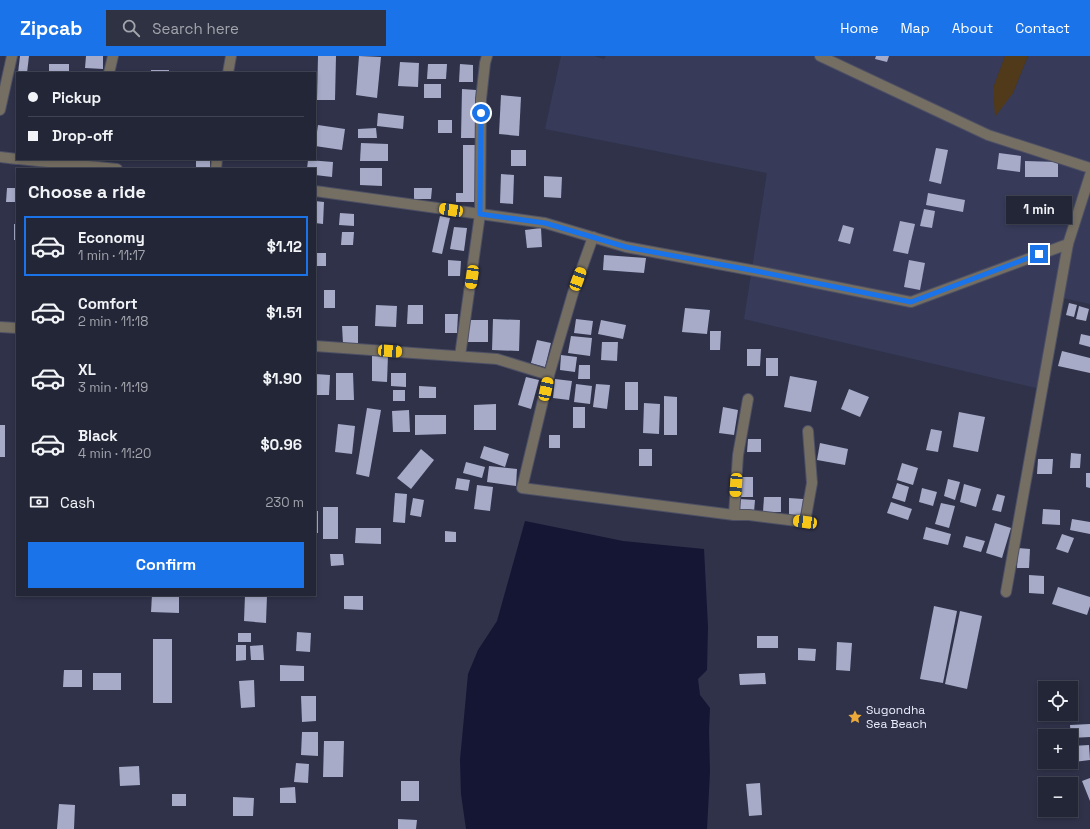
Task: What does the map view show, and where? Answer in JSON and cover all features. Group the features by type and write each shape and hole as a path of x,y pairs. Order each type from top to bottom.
{"street":[{"path":"0,110 12,56"},
{"path":"109,72 113,56"},
{"path":"228,72 231,56"},
{"path":"460,356 480,214 481,99 487,56"},
{"path":"820,56 988,135 1090,168"},
{"path":"0,157 16,159"},
{"path":"41,160 87,162 113,168"},
{"path":"1006,592 1068,244 1090,175"},
{"path":"316,191 545,223 626,247 911,302 1068,244"},
{"path":"593,236 573,293 549,375 522,488 734,515 749,515 805,522 812,483 808,431"},
{"path":"0,327 16,328"},
{"path":"316,346 497,359 549,375"},
{"path":"734,515 738,455 748,399"}],"shaded area":[{"path":"561,56 594,56 604,59 606,56 1005,56 993,88 1013,93 1028,56 1090,56 1090,304 1063,298 1045,390 744,319 767,173 545,129"},
{"path":"1005,56 1028,56 1013,93 995,117 993,88"},
{"path":"525,521 623,541 704,549 708,627 707,670 698,679 700,695 710,708 710,772 707,829 466,829 461,794 460,760 468,674 478,650 497,621"}],"building":[{"path":"20,56 29,56 27,72 18,72"},
{"path":"86,56 103,56 103,69 85,68"},
{"path":"318,56 336,56 335,100 317,100"},
{"path":"359,56 381,57 377,98 356,95"},
{"path":"876,56 889,56 887,62 875,59"},
{"path":"400,62 419,63 418,87 398,86"},
{"path":"49,64 69,64 69,72 49,72"},
{"path":"428,64 447,64 446,79 427,79"},
{"path":"460,64 473,65 473,82 459,82"},
{"path":"151,70 169,70 169,72 151,72"},
{"path":"424,84 441,84 441,98 424,98"},
{"path":"462,89 476,90 475,138 461,138"},
{"path":"501,95 521,97 519,136 499,134"},
{"path":"378,113 404,116 403,129 377,126"},
{"path":"438,120 452,120 452,133 438,133"},
{"path":"318,125 345,129 342,150 316,146"},
{"path":"376,128 377,138 358,138 358,129"},
{"path":"361,143 388,144 388,161 360,161"},
{"path":"463,145 476,145 475,202 456,202 456,193 463,193"},
{"path":"936,148 948,150 941,184 929,181"},
{"path":"511,150 526,150 526,166 511,166"},
{"path":"999,153 1021,156 1020,172 997,169"},
{"path":"196,160 210,160 210,168 196,168"},
{"path":"308,160 333,162 332,177 316,175 316,168 307,168"},
{"path":"1025,161 1058,162 1058,177 1025,177"},
{"path":"360,168 382,168 382,186 360,185"},
{"path":"501,174 514,175 513,204 500,203"},
{"path":"544,176 562,177 561,198 544,197"},
{"path":"7,188 16,188 16,202 6,202"},
{"path":"414,188 432,188 431,199 414,199"},
{"path":"928,193 965,200 963,212 926,205"},
{"path":"316,201 324,202 323,224 316,223"},
{"path":"924,209 935,211 932,228 920,226"},
{"path":"340,213 354,214 354,226 339,225"},
{"path":"440,216 450,218 442,254 432,252"},
{"path":"900,221 915,224 908,254 893,251"},
{"path":"14,224 16,224 16,240 14,240"},
{"path":"843,225 854,228 850,244 838,241"},
{"path":"454,227 467,228 464,251 450,249"},
{"path":"541,228 542,247 527,248 525,230"},
{"path":"342,232 354,232 353,245 341,245"},
{"path":"317,253 326,253 326,266 317,266"},
{"path":"604,255 646,258 644,273 603,270"},
{"path":"448,260 461,261 460,276 448,276"},
{"path":"909,260 925,263 920,290 904,287"},
{"path":"324,290 335,290 335,308 324,308"},
{"path":"1069,303 1077,305 1074,317 1066,315"},
{"path":"376,305 397,306 396,327 375,326"},
{"path":"408,305 423,305 423,324 407,324"},
{"path":"1079,306 1089,309 1086,321 1076,319"},
{"path":"685,308 710,310 707,334 682,332"},
{"path":"445,314 458,314 457,333 445,333"},
{"path":"493,319 520,320 519,351 492,350"},
{"path":"576,319 593,321 591,335 574,333"},
{"path":"469,320 488,320 488,342 468,342"},
{"path":"601,320 626,325 623,339 598,334"},
{"path":"342,326 358,326 358,343 343,343"},
{"path":"710,331 721,331 720,350 710,350"},
{"path":"1081,334 1090,336 1090,347 1079,344"},
{"path":"571,336 592,338 590,356 568,353"},
{"path":"537,340 551,343 545,367 531,363"},
{"path":"602,342 618,342 617,361 601,360"},
{"path":"747,349 761,349 760,366 747,366"},
{"path":"1062,351 1090,358 1090,373 1058,366"},
{"path":"372,355 388,355 387,382 372,381"},
{"path":"561,355 577,357 575,372 560,370"},
{"path":"766,358 778,358 778,376 766,376"},
{"path":"579,365 590,365 590,379 578,379"},
{"path":"336,373 353,373 354,400 336,400"},
{"path":"391,373 406,373 406,387 391,386"},
{"path":"316,374 330,375 329,395 316,395"},
{"path":"790,376 817,381 811,412 784,407"},
{"path":"526,377 539,380 531,409 518,405"},
{"path":"555,379 572,381 569,400 553,398"},
{"path":"625,382 638,382 638,410 625,410"},
{"path":"576,384 592,386 590,404 574,402"},
{"path":"596,384 610,385 607,409 593,407"},
{"path":"419,386 436,387 436,398 419,398"},
{"path":"849,389 869,397 860,417 841,409"},
{"path":"393,390 405,390 405,401 393,401"},
{"path":"664,396 677,397 677,435 664,435"},
{"path":"644,403 660,404 659,434 643,433"},
{"path":"496,404 496,430 474,430 474,405"},
{"path":"573,407 585,407 585,428 573,428"},
{"path":"723,407 738,410 734,435 719,433"},
{"path":"367,408 381,410 369,477 356,474"},
{"path":"409,410 410,432 393,432 392,411"},
{"path":"959,412 985,417 978,452 953,447"},
{"path":"415,415 446,415 446,434 415,435"},
{"path":"338,424 355,426 352,454 335,452"},
{"path":"0,425 5,425 5,457 0,457"},
{"path":"931,429 942,431 938,452 926,450"},
{"path":"549,435 560,435 560,448 549,448"},
{"path":"748,439 761,439 761,452 747,452"},
{"path":"820,443 848,449 845,465 817,460"},
{"path":"484,446 509,454 505,467 480,458"},
{"path":"421,449 434,460 411,489 397,478"},
{"path":"639,449 652,449 652,466 639,466"},
{"path":"1071,453 1081,454 1080,468 1070,468"},
{"path":"1038,459 1053,459 1052,474 1037,474"},
{"path":"466,462 485,467 482,478 463,473"},
{"path":"902,463 918,468 913,485 897,480"},
{"path":"489,466 517,469 516,486 487,482"},
{"path":"1086,473 1090,473 1090,488 1086,487"},
{"path":"740,477 753,477 753,497 740,497"},
{"path":"457,478 470,480 468,491 455,489"},
{"path":"948,479 960,482 955,500 944,496"},
{"path":"897,483 909,487 905,502 892,498"},
{"path":"964,484 981,489 976,507 960,502"},
{"path":"477,485 493,487 490,511 474,509"},
{"path":"922,488 937,492 933,506 919,502"},
{"path":"395,493 407,494 405,523 393,522"},
{"path":"997,494 1005,496 1001,512 992,510"},
{"path":"764,497 781,497 781,512 763,512"},
{"path":"413,498 424,500 421,517 410,515"},
{"path":"789,498 803,499 802,516 789,516"},
{"path":"739,499 755,500 754,512 739,512"},
{"path":"891,502 912,509 908,520 887,513"},
{"path":"941,503 955,506 949,528 935,524"},
{"path":"323,507 338,507 338,539 323,539"},
{"path":"1043,509 1060,510 1060,525 1042,524"},
{"path":"316,511 318,511 318,533 316,533"},
{"path":"1072,519 1090,522 1090,534 1070,530"},
{"path":"995,523 1011,528 1002,558 986,553"},
{"path":"926,527 951,534 948,545 923,539"},
{"path":"356,528 381,528 381,544 355,543"},
{"path":"445,531 456,532 456,542 445,542"},
{"path":"1062,534 1074,538 1068,553 1056,549"},
{"path":"966,536 985,541 981,552 963,547"},
{"path":"1018,548 1030,549 1029,568 1017,568"},
{"path":"330,554 343,554 344,565 331,566"},
{"path":"1029,575 1044,576 1044,594 1029,593"},
{"path":"1058,587 1090,597 1090,606 1087,615 1052,604"},
{"path":"152,596 179,596 179,613 151,612"},
{"path":"245,596 267,596 266,623 244,621"},
{"path":"344,596 363,596 363,610 344,609"},
{"path":"934,606 957,611 943,683 920,679"},
{"path":"960,611 982,616 967,689 945,684"},
{"path":"297,632 311,633 310,652 296,651"},
{"path":"238,633 251,633 251,642 238,642"},
{"path":"757,636 778,636 778,648 757,648"},
{"path":"153,639 172,639 172,703 153,703"},
{"path":"837,642 852,643 850,671 836,670"},
{"path":"236,645 246,645 246,660 236,661"},
{"path":"263,645 264,660 251,660 250,646"},
{"path":"798,648 816,649 815,661 798,660"},
{"path":"280,665 304,666 304,681 280,681"},
{"path":"64,670 82,670 82,687 63,687"},
{"path":"93,673 121,673 121,690 93,690"},
{"path":"765,673 766,684 740,685 739,674"},
{"path":"254,680 255,707 241,708 239,681"},
{"path":"301,696 316,696 316,721 302,722"},
{"path":"1090,724 1090,737 1078,738 1078,729 1070,729 1070,725"},
{"path":"302,732 318,732 318,756 301,755"},
{"path":"324,741 344,741 343,777 323,777"},
{"path":"1089,745 1090,760 1078,762 1078,746"},
{"path":"296,763 309,764 308,783 294,782"},
{"path":"139,766 140,785 120,786 119,767"},
{"path":"1090,778 1090,801 1082,781"},
{"path":"401,781 419,781 419,801 401,801"},
{"path":"760,783 762,815 749,816 746,784"},
{"path":"295,787 296,803 280,803 280,788"},
{"path":"172,794 186,794 186,806 172,806"},
{"path":"233,797 254,798 253,816 233,816"},
{"path":"59,804 75,805 74,829 57,829"},
{"path":"398,819 417,820 416,829 398,829"}],"place":[{"name":"Sugondha Sea Beach","path":"855,717"}],"route":[{"path":"481,113 480,214 545,223 626,247 911,302 1039,254"}]}
